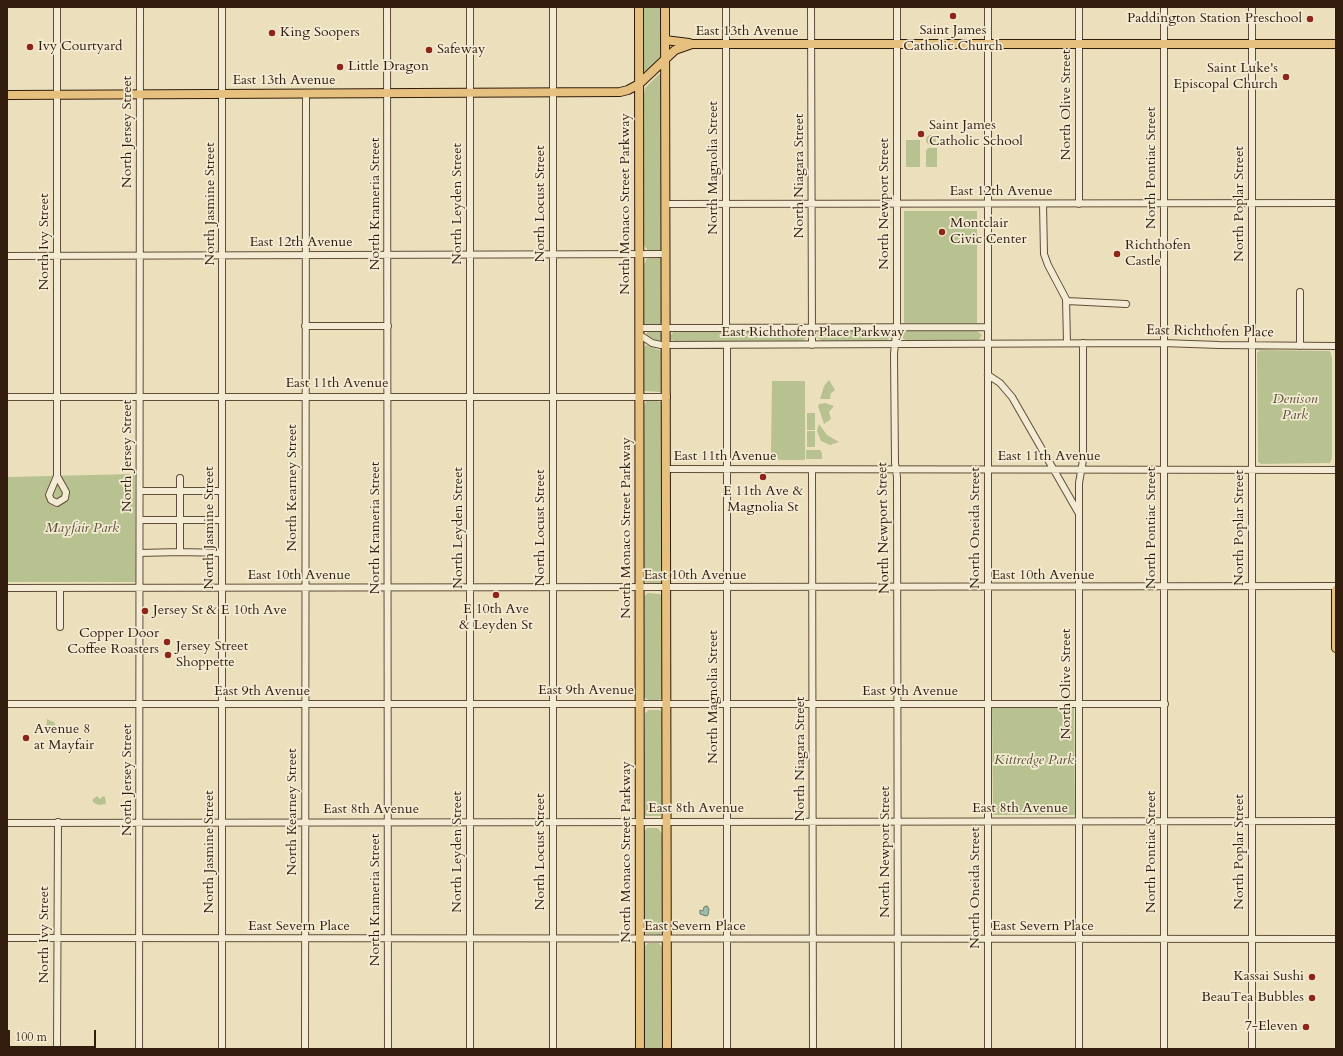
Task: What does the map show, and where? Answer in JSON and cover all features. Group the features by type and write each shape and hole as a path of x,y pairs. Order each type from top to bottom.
{"main road":[{"name":"North Monaco Street Parkway","path":"639,7 640,1049"},
{"path":"665,7 667,1049"},
{"path":"665,40 702,44"},
{"name":"East 13th Avenue","path":"7,94 620,92 639,84 665,58 682,46 702,44 1336,44"},
{"path":"1336,590 1336,648"}],"street":[{"name":"North Ivy Street","path":"57,7 57,476"},
{"name":"North Jersey Street","path":"139,1049 141,256 140,7"},
{"name":"North Jasmine Street","path":"222,7 222,1049"},
{"name":"North Krameria Street","path":"387,7 388,1049"},
{"name":"North Leyden Street","path":"470,7 470,1049"},
{"name":"North Locust Street","path":"553,7 553,1049"},
{"name":"North Magnolia Street","path":"726,7 726,329"},
{"name":"North Niagara Street","path":"811,7 812,345"},
{"name":"North Newport Street","path":"897,7 897,327 894,345 898,588 898,1049"},
{"name":"North Oneida Street","path":"988,7 988,1049"},
{"name":"North Olive Street","path":"1078,204 1079,7"},
{"name":"North Pontiac Street","path":"1164,7 1164,1049"},
{"name":"North Poplar Street","path":"1252,7 1252,1049"},
{"name":"North Kearney Street","path":"305,1049 306,94"},
{"name":"East 12th Avenue","path":"666,204 1336,204"},
{"path":"988,343 1067,343 1067,301 1045,258 1043,204"},
{"name":"East 12th Avenue","path":"7,256 666,254"},
{"path":"1300,292 1300,346"},
{"path":"1067,301 1126,304"},
{"path":"305,326 388,326"},
{"name":"East Richthofen Place Parkway","path":"640,332 666,329 988,327"},
{"name":"East Richthofen Place Parkway","path":"640,332 652,343 666,345 977,345 988,343"},
{"name":"East Richthofen Place","path":"1067,343 1336,346"},
{"name":"North Olive Street","path":"1079,1049 1079,483 1083,460 1083,343"},
{"name":"North Magnolia Street","path":"726,345 727,1049"},
{"path":"988,375 998,381 1008,391 1079,514"},
{"name":"East 11th Avenue","path":"7,397 666,397"},
{"name":"East 11th Avenue","path":"666,469 1336,470"},
{"name":"North Niagara Street","path":"812,470 813,1049"},
{"path":"180,478 180,552"},
{"path":"140,491 222,491"},
{"path":"140,520 222,520"},
{"path":"140,552 222,552"},
{"name":"East 10th Avenue","path":"7,588 1080,588 1336,586"},
{"path":"60,588 60,628"},
{"name":"East 9th Avenue","path":"7,704 1165,704"},
{"name":"East 8th Avenue","path":"7,823 1336,821"},
{"name":"North Ivy Street","path":"57,1049 58,822"},
{"name":"East Severn Place","path":"7,938 1336,939"}],"green space":[{"path":"644,7 663,7 662,58 646,72 644,71"},
{"path":"659,74 663,76 663,248 659,251 648,251 644,245 644,94 645,88"},
{"path":"929,135 933,135 935,136 935,144 929,145 926,142 926,138"},
{"path":"906,140 920,140 920,167 906,167"},
{"path":"928,148 937,148 937,167 926,167 926,151"},
{"path":"904,211 977,211 977,323 904,323"},
{"path":"659,257 663,261 662,322 659,325 644,324 644,265 647,258"},
{"path":"648,331 661,331 662,340 656,340 649,337 646,334"},
{"path":"674,331 802,331 806,332 807,337 803,341 675,341 671,340 670,336"},
{"path":"821,331 884,331 888,332 890,336 888,340 885,341 822,341 816,337"},
{"path":"906,331 977,331 982,335 978,341 907,341 901,337 902,333"},
{"path":"646,345 662,351 662,392 644,391 643,348"},
{"name":"Denison Park","path":"1260,350 1330,351 1332,358 1332,458 1330,463 1261,464 1258,462 1257,353"},
{"path":"829,380 835,390 831,393 830,399 820,399 824,386"},
{"path":"772,381 805,381 805,460 779,460 771,453"},
{"path":"646,401 658,401 663,403 663,581 661,584 647,584 644,580 644,406"},
{"path":"825,403 834,406 829,412 831,419 824,424 818,406 819,404"},
{"path":"807,413 815,413 815,430 807,430"},
{"path":"819,424 827,435 839,442 830,445 821,441 817,431"},
{"path":"807,431 815,431 815,447 807,447"},
{"path":"806,450 820,450 822,453 822,459 806,459"},
{"name":"Mayfair Park","path":"135,474 136,582 7,582 7,477"},
{"path":"648,593 660,594 663,596 663,697 659,700 648,700 643,696 643,597"},
{"name":"Kittredge Park","path":"1074,707 1075,815 993,815 992,708"},
{"path":"649,710 660,710 663,713 663,814 660,816 645,816 643,814 645,713"},
{"path":"47,719 55,723 55,730 51,732 46,732"},
{"path":"97,796 100,799 103,796 105,797 106,804 99,805 94,803 92,800"},
{"path":"647,828 658,828 662,834 663,930 660,935 646,934 643,930 644,831"},
{"path":"648,943 659,943 663,948 663,1049 644,1049 644,947"}],"shaded area":[{"path":"707,906 709,909 708,915 706,916 700,914 700,910 703,911 704,907"}],"place":[{"name":"Saint James Catholic Church","path":"953,16"},
{"name":"Paddington Station Preschool","path":"1310,19"},
{"name":"King Soopers","path":"272,33"},
{"name":"Ivy Courtyard","path":"30,47"},
{"name":"Safeway","path":"429,50"},
{"name":"Little Dragon","path":"340,67"},
{"name":"Saint Luke's Episcopal Church","path":"1286,77"},
{"name":"Saint James Catholic School","path":"921,134"},
{"name":"Montclair Civic Center","path":"942,232"},
{"name":"Richthofen Castle","path":"1117,254"},
{"name":"E 11th Ave & Magnolia St","path":"763,477"},
{"name":"E 10th Ave & Leyden St","path":"496,595"},
{"name":"Jersey St & E 10th Ave","path":"145,611"},
{"name":"Copper Door Coffee Roasters","path":"167,642"},
{"name":"Jersey Street Shoppette","path":"168,655"},
{"name":"Avenue 8 at Mayfair","path":"26,738"},
{"name":"Kassai Sushi","path":"1312,977"},
{"name":"BeauTea Bubbles","path":"1312,998"},
{"name":"7-Eleven","path":"1306,1027"}]}
